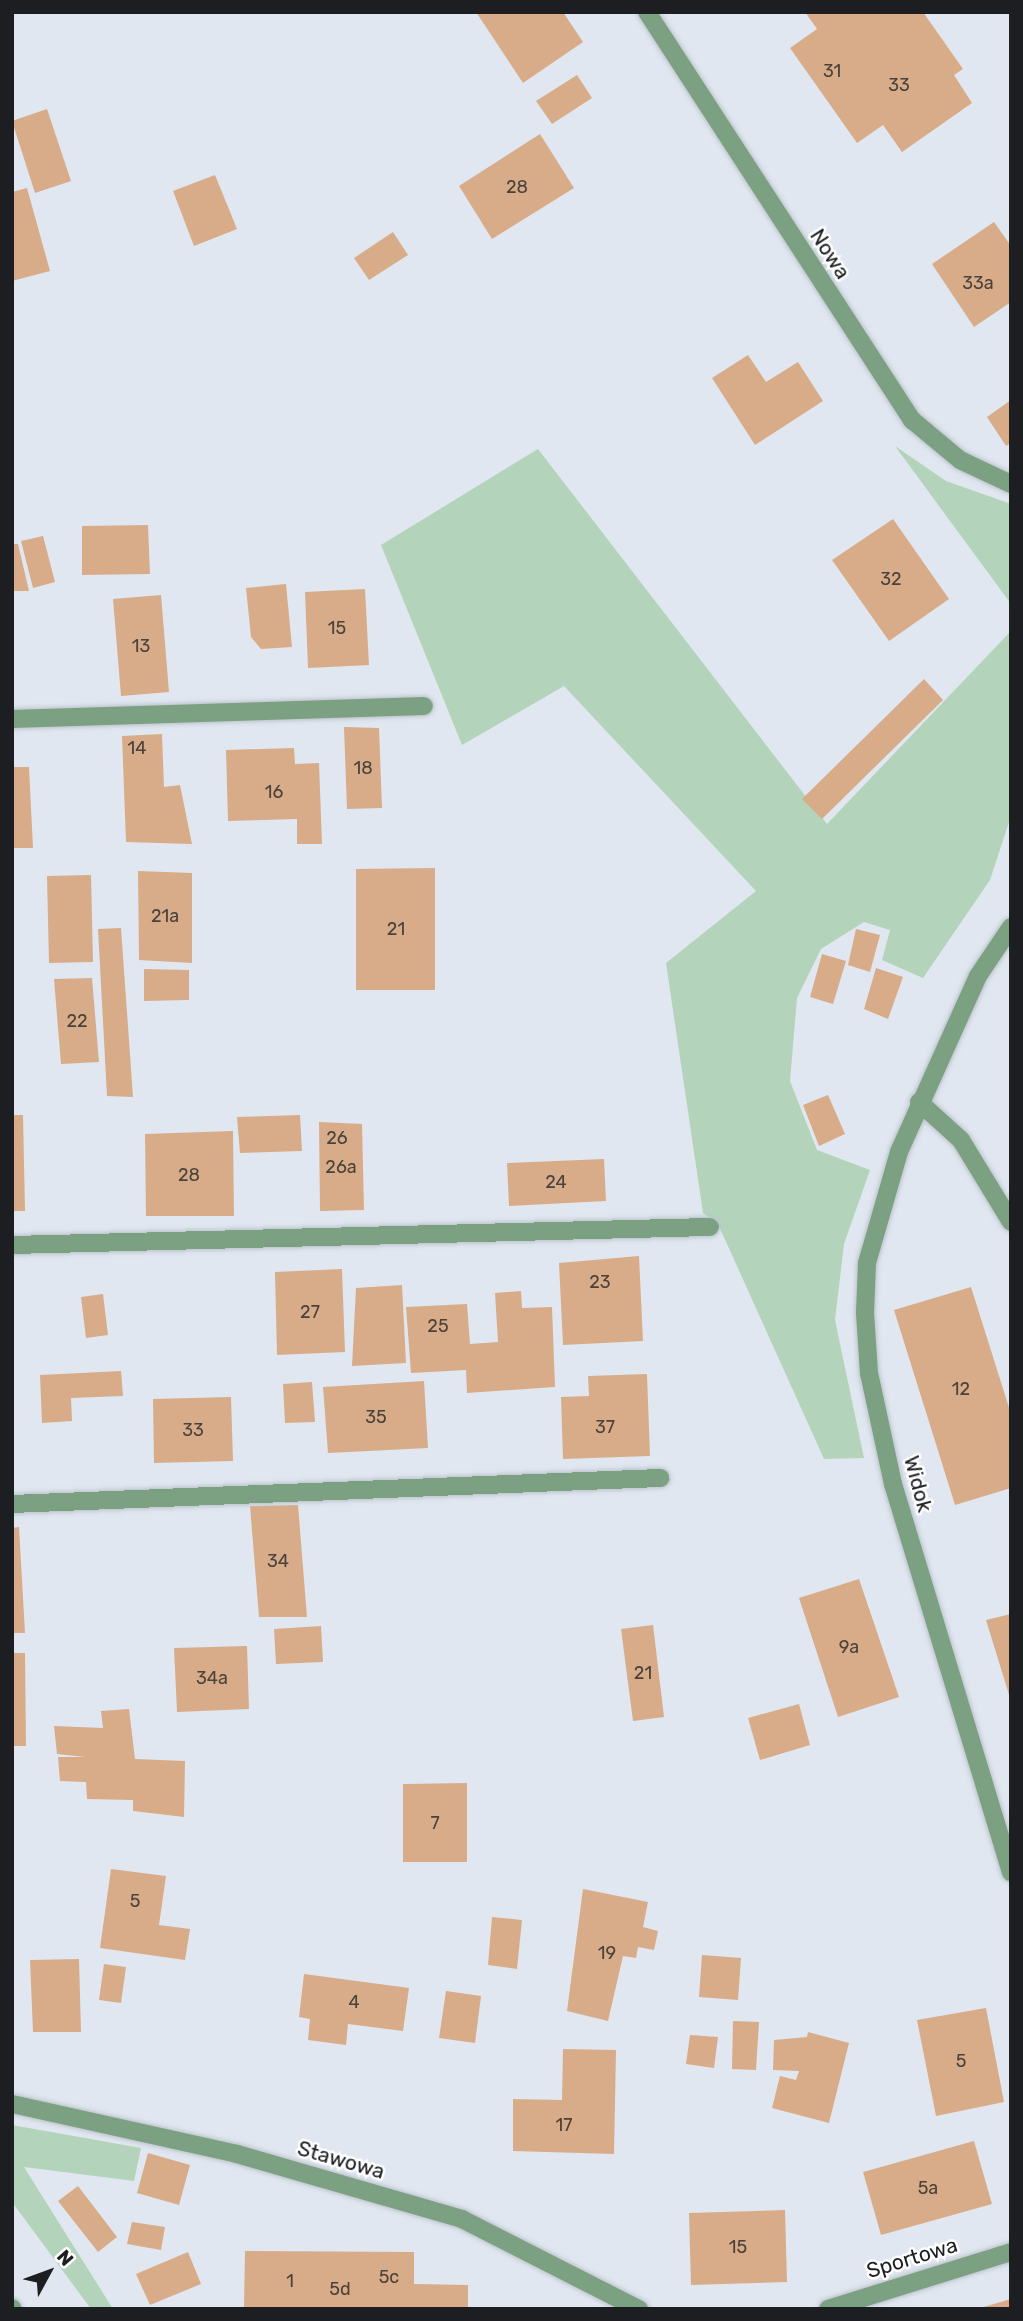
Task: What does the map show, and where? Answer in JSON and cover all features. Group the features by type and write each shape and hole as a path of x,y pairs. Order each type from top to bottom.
{"street":[{"name":"Nowa","path":"647,12 912,421 960,460 1011,484"},
{"path":"12,719 424,706"},
{"name":"Widok","path":"1011,927 978,976 919,1102 880,1201 870,1251 866,1351 893,1484 1011,1872"},
{"path":"919,1102 961,1140 1011,1222"},
{"path":"12,1245 710,1227"},
{"path":"12,1504 660,1478"},
{"name":"Stawowa","path":"12,2105 237,2154 462,2219 639,2309"},
{"name":"Sportowa","path":"828,2309 1011,2252"}],"green space":[{"path":"895,446 946,481 1011,504 1011,604"},
{"path":"538,449 827,824 1011,631 1011,816 990,880 923,978 882,960 890,930 864,922 821,949 797,998 790,1081 817,1150 870,1170 844,1244 835,1320 864,1458 824,1459 718,1224 703,1213 666,963 756,891 564,686 462,745 381,545"},
{"path":"12,2125 141,2148 134,2181 24,2167 113,2309 91,2309 12,2202"}],"building":[{"path":"476,12 563,12 583,42 523,83"},
{"path":"805,12 923,12 963,69 954,75 972,103 902,152 883,125 857,143 790,48 817,29"},
{"path":"577,75 592,98 552,124 536,101"},
{"path":"47,109 71,181 35,193 12,121"},
{"path":"540,134 574,188 492,239 459,186"},
{"path":"215,175 237,229 194,246 173,191"},
{"path":"27,188 50,271 12,281 12,192"},
{"path":"994,222 1011,246 1011,302 974,327 932,264"},
{"path":"393,232 408,255 369,280 354,258"},
{"path":"748,355 766,382 798,362 823,401 755,445 712,378"},
{"path":"1011,400 1011,443 1006,446 987,417"},
{"path":"893,519 949,599 889,641 832,560"},
{"path":"148,525 150,574 82,575 82,526"},
{"path":"43,536 55,582 33,588 21,541"},
{"path":"12,544 18,544 29,591 12,591"},
{"path":"286,584 292,647 261,649 251,637 246,588"},
{"path":"365,589 369,665 308,668 305,592"},
{"path":"161,595 169,692 121,696 113,599"},
{"path":"924,679 943,700 822,819 802,799"},
{"path":"344,727 379,728 382,808 347,809"},
{"path":"162,734 164,787 180,785 192,844 126,842 122,736"},
{"path":"294,748 295,764 319,763 322,844 297,844 297,819 228,821 226,750"},
{"path":"12,767 29,767 33,848 12,848"},
{"path":"435,868 435,990 356,990 356,869"},
{"path":"138,871 192,873 192,963 139,960"},
{"path":"91,875 93,962 49,963 47,876"},
{"path":"121,928 133,1097 107,1096 98,929"},
{"path":"856,929 880,935 870,972 848,965"},
{"path":"822,954 846,961 833,1004 810,997"},
{"path":"876,968 903,977 888,1019 864,1009"},
{"path":"144,969 189,970 189,1000 144,1001"},
{"path":"92,978 99,1062 61,1064 54,979"},
{"path":"828,1095 845,1134 819,1146 803,1105"},
{"path":"12,1115 23,1115 25,1211 12,1211"},
{"path":"300,1115 302,1151 240,1153 237,1117"},
{"path":"319,1122 362,1124 364,1210 320,1211"},
{"path":"233,1131 234,1216 146,1216 145,1134"},
{"path":"604,1159 606,1201 509,1206 507,1163"},
{"path":"639,1256 643,1341 563,1345 559,1263"},
{"path":"342,1269 345,1352 277,1355 275,1272"},
{"path":"402,1285 406,1363 352,1366 356,1288"},
{"path":"971,1287 1011,1414 1011,1488 955,1505 894,1310"},
{"path":"521,1291 522,1308 552,1307 555,1387 467,1393 466,1370 411,1373 406,1307 467,1304 470,1344 498,1342 495,1293"},
{"path":"103,1294 108,1335 86,1338 81,1297"},
{"path":"121,1371 123,1396 71,1398 72,1421 42,1423 40,1375"},
{"path":"647,1374 650,1456 563,1459 561,1397 589,1396 588,1376"},
{"path":"424,1381 428,1448 328,1453 323,1387"},
{"path":"312,1382 315,1422 285,1423 283,1384"},
{"path":"231,1397 233,1461 154,1463 153,1399"},
{"path":"298,1505 307,1617 259,1617 250,1506"},
{"path":"19,1527 25,1633 12,1633 12,1528"},
{"path":"859,1579 899,1697 838,1717 799,1598"},
{"path":"1011,1614 1011,1698 1010,1698 986,1620"},
{"path":"653,1625 664,1717 633,1721 621,1629"},
{"path":"321,1626 323,1662 276,1664 274,1629"},
{"path":"247,1646 249,1709 177,1712 174,1648"},
{"path":"12,1653 25,1653 26,1746 12,1746"},
{"path":"799,1704 810,1745 760,1760 748,1718"},
{"path":"129,1709 135,1759 185,1761 184,1817 133,1811 133,1800 87,1799 86,1782 60,1781 58,1757 85,1757 57,1754 54,1726 103,1728 101,1711"},
{"path":"467,1783 467,1862 403,1862 403,1784"},
{"path":"111,1869 166,1876 159,1925 190,1929 185,1960 100,1948"},
{"path":"583,1889 648,1902 643,1927 658,1931 654,1950 638,1947 636,1958 623,1956 608,2021 567,2011"},
{"path":"492,1917 522,1920 517,1969 488,1965"},
{"path":"702,1955 741,1958 738,2000 699,1997"},
{"path":"79,1959 81,2032 33,2032 30,1960"},
{"path":"104,1964 126,1967 121,2003 99,2000"},
{"path":"304,1974 409,1988 403,2031 348,2024 346,2045 308,2040 310,2019 299,2017"},
{"path":"446,1991 481,1996 475,2043 439,2038"},
{"path":"986,2008 1004,2102 936,2116 917,2020"},
{"path":"733,2021 759,2022 756,2070 732,2069"},
{"path":"808,2032 849,2043 829,2123 772,2108 780,2076 796,2080 799,2071 773,2070 774,2040 807,2037"},
{"path":"690,2035 718,2037 714,2068 686,2064"},
{"path":"563,2049 616,2050 614,2154 513,2151 513,2099 562,2100"},
{"path":"974,2141 992,2204 881,2235 863,2172"},
{"path":"148,2153 190,2165 179,2205 137,2193"},
{"path":"78,2186 117,2237 98,2252 58,2201"},
{"path":"785,2210 787,2282 691,2285 689,2213"},
{"path":"132,2222 165,2227 161,2250 127,2244"},
{"path":"245,2251 414,2252 414,2284 468,2285 468,2309 244,2309"},
{"path":"188,2252 201,2284 150,2305 136,2274"},
{"path":"1011,2299 1011,2309 980,2309 980,2308"}]}
